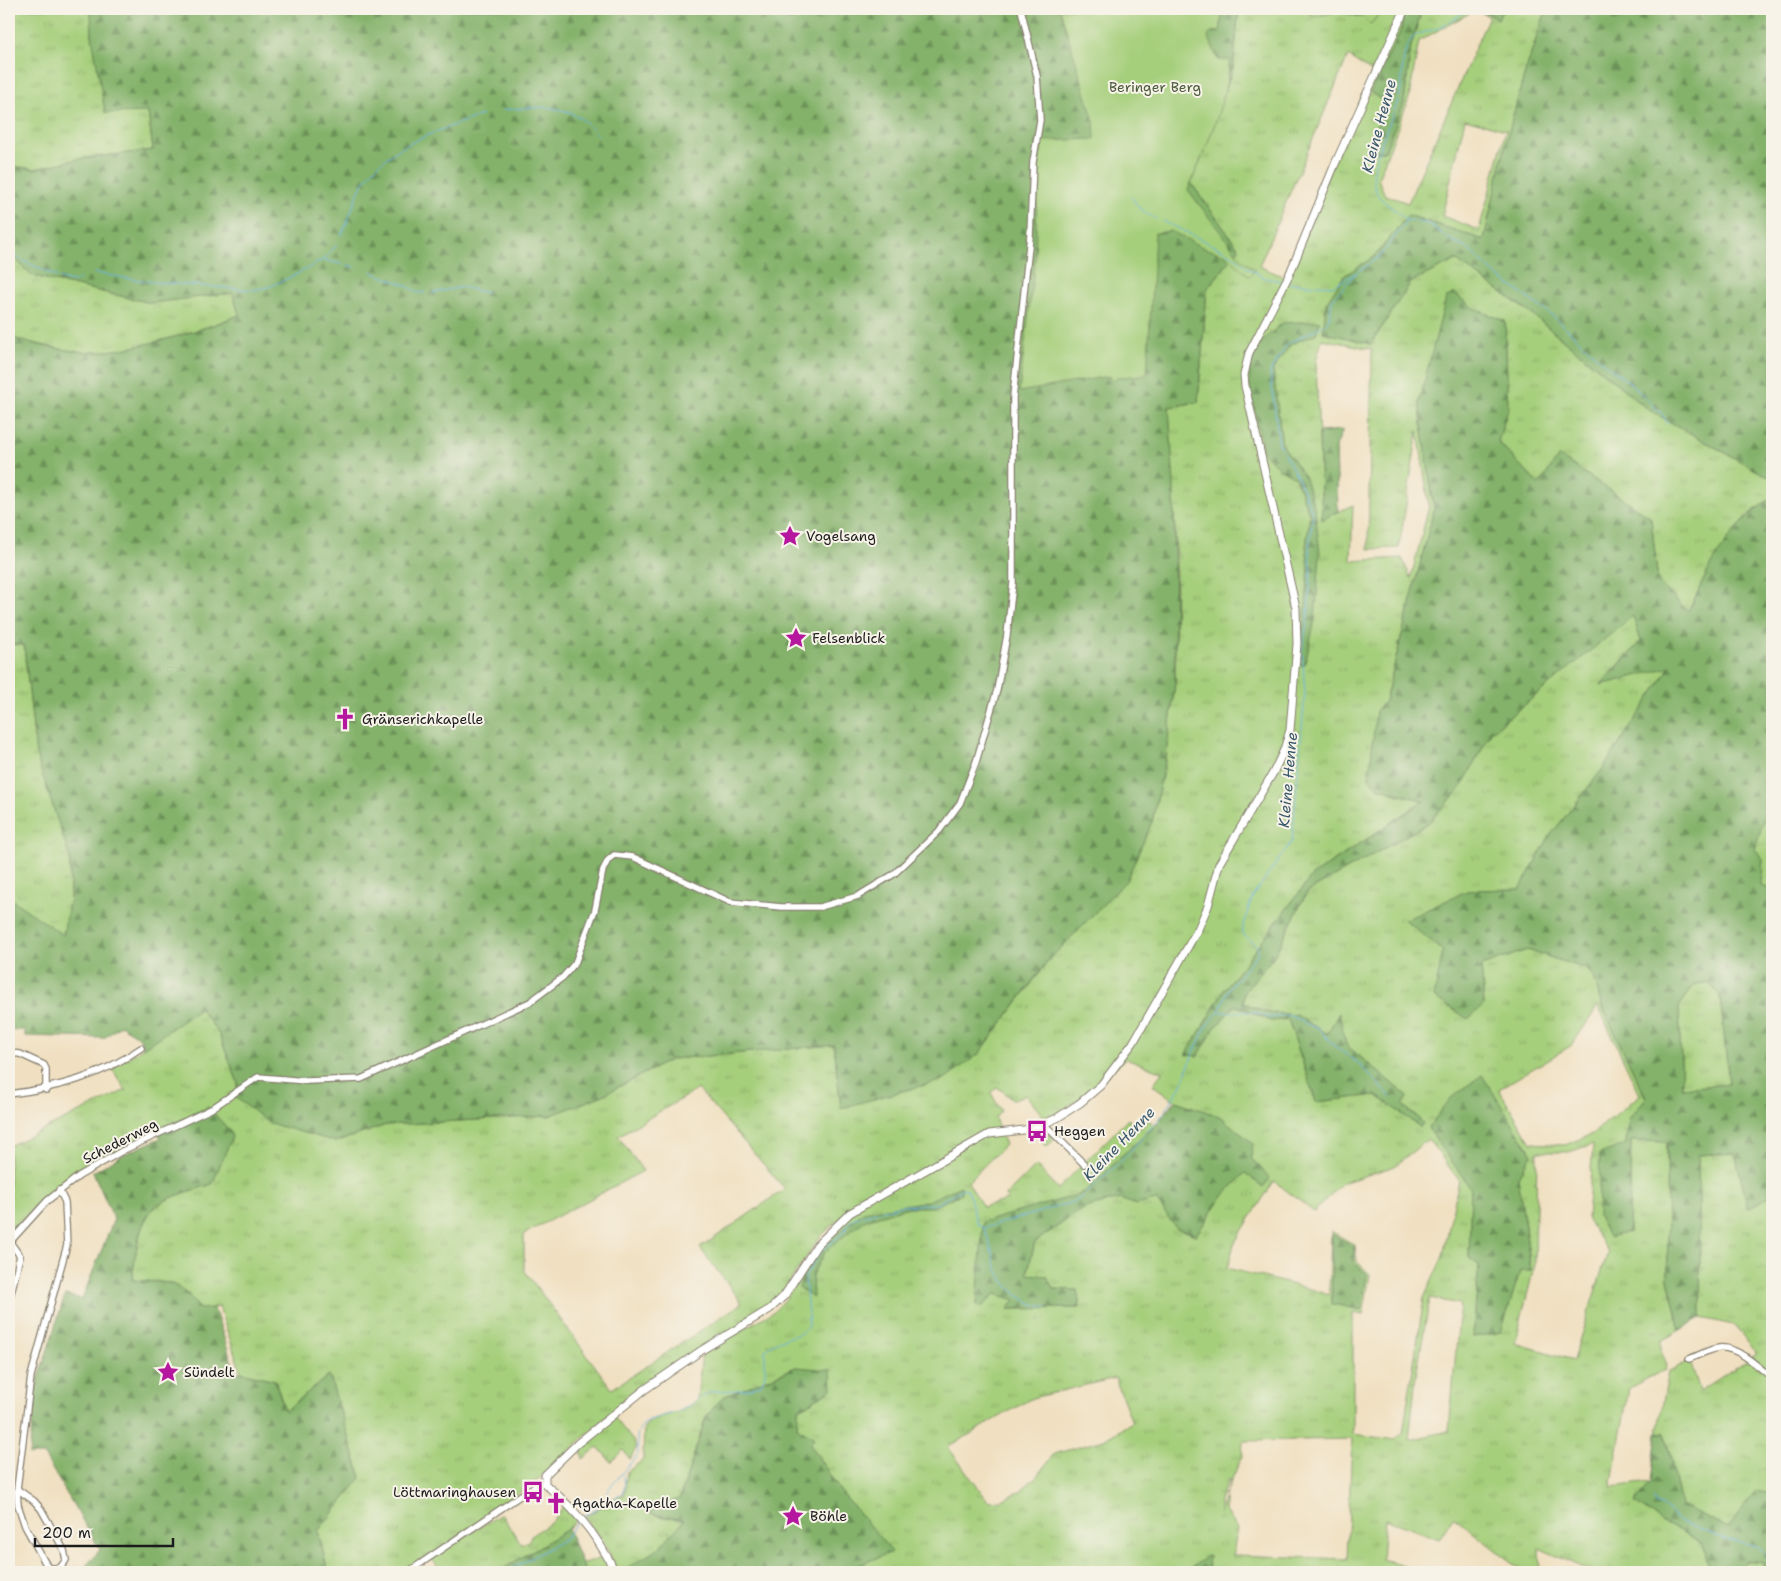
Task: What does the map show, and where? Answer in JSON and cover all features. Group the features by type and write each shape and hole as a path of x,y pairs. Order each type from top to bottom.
{"street":[{"name":"Schederweg","path":"10,1242 59,1190 101,1162 211,1109 255,1078 263,1076 331,1081 361,1079 522,1008 559,980 575,962 595,910 602,870 608,860 614,855 634,856 736,903 820,907 846,901 884,882 912,859 951,817 967,788 986,728 999,681 1010,610 1014,531 1013,397 1030,236 1032,162 1040,120 1037,76 1022,9"},
{"path":"544,1482 545,1475 578,1443 632,1398 702,1350 770,1309 784,1296 817,1245 841,1220 856,1208 989,1134 1024,1130 1045,1125 1080,1103 1096,1089 1133,1043 1198,929 1208,906 1219,864 1264,790 1286,745 1290,722 1297,616 1245,386 1246,365 1255,338 1290,273 1335,164 1405,9"},
{"path":"9,1094 46,1090 77,1080 140,1048"},
{"path":"9,1053 20,1054 44,1065 46,1069 46,1090"},
{"path":"1045,1125 1084,1164"},
{"path":"16,1489 37,1504 64,1550 66,1560 60,1568 48,1568 36,1548 22,1520 16,1489 31,1376 67,1245 65,1202 59,1190"},
{"path":"10,1242 20,1256 11,1293"},
{"path":"1689,1359 1715,1349 1725,1348 1746,1358 1772,1378"},
{"path":"408,1572 530,1489 544,1482"},
{"path":"544,1482 568,1504 598,1540 615,1572"}],"green space":[{"path":"9,9 91,9 92,36 148,112 153,150 78,159 35,169 9,166 12,143 9,143"},
{"path":"91,9 1239,9 1233,68 1191,183 1239,249 1207,289 1198,402 1169,407 1174,485 1175,683 1166,756 1152,822 1126,881 1046,963 979,1054 943,1080 841,1108 834,1045 672,1059 601,1096 549,1116 386,1125 336,1142 269,1123 231,1094 237,1091 238,1083 219,1034 200,1009 143,1048 140,1038 121,1025 104,1038 25,1036 25,1030 9,1030 9,898 63,935 70,898 70,858 36,755 24,645 9,644 9,337 39,345 82,352 107,351 166,339 239,315 233,293 151,303 33,276 9,253 9,166 35,169 78,159 153,150 148,112 105,113 92,36"},
{"name":"Beringer Berg","path":"1060,9 1223,9 1220,31 1211,32 1208,36 1218,60 1230,60 1224,94 1214,126 1188,190 1241,259 1254,269 1251,276 1249,276 1226,255 1204,248 1171,231 1155,233 1147,374 1110,379 1109,376 1019,392 1035,260 1038,166 1043,141 1095,139 1094,121"},
{"path":"1239,9 1404,9 1401,30 1370,92 1383,101 1371,151 1385,151 1404,103 1411,46 1422,9 1481,9 1498,19 1503,9 1547,9 1519,94 1484,240 1408,215 1375,256 1344,276 1326,303 1371,344 1411,282 1456,260 1533,315 1649,410 1772,479 1772,497 1747,516 1707,573 1688,612 1658,582 1651,518 1559,456 1539,486 1498,441 1508,409 1505,321 1473,308 1454,293 1419,402 1434,510 1385,701 1376,711 1392,793 1424,800 1312,876 1224,990 1187,1054 1198,1056 1214,1029 1235,1005 1271,1021 1288,1019 1316,1102 1376,1095 1420,1127 1423,1123 1403,1105 1408,1097 1346,1045 1339,1014 1327,1034 1296,1015 1264,1012 1243,1002 1244,992 1274,956 1307,892 1427,824 1461,788 1491,732 1633,615 1641,641 1601,684 1671,666 1602,770 1549,837 1520,889 1469,890 1443,951 1484,1005 1481,966 1527,950 1587,969 1595,979 1601,1004 1646,1098 1629,1119 1626,1144 1629,1232 1631,1140 1667,1142 1668,1279 1680,1330 1661,1341 1661,1351 1667,1365 1666,1369 1629,1388 1611,1487 1651,1482 1661,1521 1703,1543 1710,1572 1592,1572 1539,1548 1540,1572 1524,1572 1453,1517 1439,1539 1385,1519 1382,1559 1422,1572 1209,1572 1208,1555 1186,1572 841,1572 891,1552 840,1491 810,1444 814,1438 797,1427 798,1410 832,1389 796,1367 723,1397 706,1417 680,1498 652,1510 657,1516 685,1520 658,1549 629,1567 632,1572 618,1572 604,1543 585,1517 613,1499 624,1495 627,1472 643,1460 644,1427 657,1418 683,1410 697,1400 702,1354 773,1312 786,1299 821,1245 845,1213 820,1237 779,1297 772,1304 611,1412 540,1478 407,1572 331,1572 327,1568 318,1531 361,1477 329,1375 285,1411 275,1380 241,1372 219,1307 200,1310 187,1293 171,1283 132,1280 139,1237 147,1217 153,1209 173,1197 212,1184 195,1114 80,1168 45,1197 9,1234 9,1146 126,1090 112,1069 200,1008 219,1034 238,1083 237,1091 336,1142 386,1125 549,1116 601,1096 672,1059 834,1045 841,1108 979,1054 1152,822 1166,756 1175,683 1176,551 1169,407 1198,402 1207,289 1239,249 1191,183 1233,68","holes":["1475,10 1489,16 1408,203 1385,195 1378,179 1409,98 1419,41","1348,56 1372,72 1284,277 1259,266","1465,119 1506,130 1479,230 1442,216","1322,339 1372,349 1368,549 1399,548 1418,431 1429,506 1411,578 1402,558 1351,561 1353,505 1322,519 1316,362","1598,1006 1640,1095 1592,1134 1565,1145 1531,1143 1499,1089 1572,1045","1126,1058 1162,1072 1153,1085 1175,1101 1219,1116 1269,1178 1245,1172 1221,1198 1196,1235 1176,1228 1156,1199 1136,1204 1120,1199 1084,1208 1035,1242 1027,1275 1053,1289 1077,1290 1080,1308 1008,1309 1016,1300 996,1294 987,1302 977,1305 979,1292 1072,1197 1092,1186 1155,1126 1149,1120 1139,1129 1128,1119 1058,1189 1036,1166 1006,1195 1008,1200 983,1207 968,1182 1005,1145 995,1118 1001,1111 991,1093 997,1087 1014,1100 1026,1095 1046,1120 1081,1098","698,1089 785,1189 700,1248 742,1303 612,1389 524,1270 524,1234 643,1171 618,1136","1518,1132 1532,1154 1518,1177 1531,1270 1520,1271 1501,1332 1473,1337 1479,1265 1469,1258 1471,1189","1428,1139 1459,1180 1443,1256 1424,1298 1403,1433 1395,1440 1353,1434 1353,1313 1363,1315 1370,1274 1357,1262 1355,1245 1331,1231 1329,1294 1227,1268 1235,1242 1274,1181 1314,1212 1342,1183 1395,1166","1593,1144 1587,1218 1608,1252 1573,1360 1515,1343 1535,1264 1537,1152 1569,1152","1332,1235 1354,1247 1354,1263 1332,1304","1430,1298 1460,1304 1449,1431 1409,1440 1416,1375","1115,1378 1132,1422 1104,1440 1054,1454 1036,1477 1019,1492 1002,1500 988,1501 948,1447 1032,1398","1352,1439 1347,1559 1233,1555 1237,1528 1225,1510 1225,1497 1220,1514 1220,1501 1228,1479 1230,1480 1227,1491 1242,1456 1243,1441"]},
{"path":"1304,9 1347,9 1314,17"},
{"path":"1326,9 1369,9 1361,17"},
{"path":"1357,9 1383,9 1370,25"},
{"path":"1404,9 1422,9 1411,46 1404,103 1385,151 1370,151 1383,101 1370,92 1401,30"},
{"path":"1481,9 1503,9 1498,19"},
{"path":"1547,9 1772,9 1772,479 1649,410 1533,315 1456,260 1411,282 1371,344 1323,332 1326,303 1344,276 1375,256 1408,215 1484,240 1519,94"},
{"path":"9,253 33,276 151,303 233,293 239,315 206,327 144,345 106,351 70,351 11,338 9,337"},
{"path":"1454,293 1473,308 1505,321 1508,409 1498,442 1539,485 1559,456 1651,518 1658,582 1688,611 1707,573 1728,540 1743,522 1772,497 1772,791 1755,849 1763,859 1761,886 1772,889 1772,1195 1748,1208 1735,1153 1698,1155 1701,1318 1680,1330 1668,1279 1667,1142 1631,1141 1629,1232 1609,1237 1598,1217 1600,1154 1626,1144 1629,1119 1646,1098 1601,1004 1595,979 1587,969 1527,950 1481,966 1484,1005 1468,1019 1434,997 1443,951 1405,920 1469,890 1520,889 1549,837 1602,770 1670,667 1601,685 1641,641 1633,616 1491,732 1461,788 1427,824 1307,892 1274,956 1244,992 1243,1002 1264,1012 1296,1015 1327,1034 1339,1013 1346,1045 1408,1097 1403,1105 1423,1123 1420,1127 1376,1095 1316,1102 1288,1019 1271,1021 1235,1005 1214,1029 1198,1056 1186,1055 1224,990 1312,876 1424,801 1377,787 1369,778 1376,711 1385,701 1434,510 1419,402 1446,298","holes":["1708,983 1720,995 1729,1084 1682,1088 1679,1007 1695,984"]},
{"path":"1320,321 1316,334 1291,344 1273,369 1282,444 1305,478 1315,510 1320,554 1315,620 1305,664 1297,667 1300,635 1304,626 1309,566 1306,547 1310,516 1295,477 1279,468 1263,452 1249,381 1251,357 1258,345 1282,323"},
{"path":"1343,430 1336,446 1338,511 1322,520 1319,432"},
{"path":"9,644 24,645 36,755 70,858 70,898 63,936 9,898"},
{"path":"1772,791 1772,889 1761,887 1763,859 1755,849"},
{"path":"1708,983 1720,995 1729,1084 1682,1088 1679,1007 1695,984"},
{"path":"1482,1075 1532,1154 1518,1177 1531,1271 1520,1271 1501,1332 1473,1337 1479,1265 1469,1258 1471,1189 1428,1128 1451,1098"},
{"path":"1175,1101 1219,1116 1253,1143 1251,1158 1270,1178 1263,1187 1245,1173 1221,1198 1196,1235 1176,1228 1156,1200 1136,1205 1120,1199 1084,1208 1035,1242 1027,1274 1047,1276 1053,1289 1077,1290 1080,1308 1008,1309 1015,1300 996,1294 980,1308 977,1305 983,1222 1081,1194 1097,1182 1118,1159 1155,1126"},
{"path":"208,1107 230,1131 232,1137 212,1184 173,1197 153,1209 142,1227 139,1237 132,1280 171,1283 187,1293 200,1309 214,1308 235,1371 275,1380 285,1411 329,1375 361,1478 318,1531 327,1568 331,1572 81,1572 100,1550 44,1455 29,1455 36,1387 65,1295 82,1299 114,1219 93,1172 124,1154 161,1138 157,1131"},
{"path":"1043,1129 1055,1139 1046,1147 1038,1135"},
{"path":"1735,1153 1748,1208 1772,1195 1772,1496 1770,1493 1757,1490 1728,1528 1681,1505 1665,1433 1657,1433 1669,1371 1690,1361 1700,1391 1758,1353 1733,1325 1701,1318 1698,1155"},
{"path":"961,1186 961,1194 932,1207 908,1207 866,1220 824,1253 812,1275 813,1298 799,1288 802,1277 824,1245 863,1212 928,1201"},
{"path":"1332,1234 1354,1247 1354,1263 1367,1274 1361,1310 1332,1304"},
{"path":"796,1367 831,1370 832,1389 798,1410 797,1427 814,1438 810,1444 840,1491 892,1552 841,1572 632,1572 629,1567 658,1549 684,1520 651,1514 652,1510 680,1498 706,1417 723,1397"},
{"path":"614,1417 634,1442 636,1448 630,1459 623,1450 611,1462 598,1447 583,1459 580,1445"},
{"path":"1657,1433 1665,1433 1681,1505 1728,1528 1757,1490 1770,1493 1772,1496 1772,1572 1762,1572 1764,1563 1745,1561 1739,1572 1710,1572 1703,1543 1661,1521 1635,1503 1651,1481"},
{"path":"564,1506 577,1519 568,1529 498,1572 442,1572 431,1558 501,1514 521,1544 529,1541 532,1535 552,1522"},
{"path":"568,1529 585,1572 498,1572"},
{"path":"1208,1555 1209,1572 1186,1572"},
{"path":"605,1557 612,1572 585,1572 583,1564"},
{"path":"1744,1561 1764,1563 1762,1572 1739,1572"}],"waterway":[{"name":"Kleine Henne","path":"583,1516 606,1503 608,1490 638,1454 637,1435 642,1426 649,1420 680,1411 709,1392 748,1389 761,1384 765,1375 765,1350 775,1343 799,1334 809,1327 805,1277 820,1252 842,1234 852,1219 898,1206 937,1204 963,1188 968,1190 977,1224 984,1228 1078,1200 1122,1160 1164,1113 1184,1080 1192,1056 1207,1025 1219,1012 1228,990 1258,953 1258,947 1243,934 1243,925 1253,896 1292,841 1305,693 1302,650 1308,617 1311,567 1309,547 1313,515 1298,478 1279,444 1270,372 1287,344 1324,325 1329,319 1332,300 1356,273 1380,256 1405,223 1406,220 1403,216 1378,196 1374,179 1382,140 1398,100 1406,51 1413,37 1443,25 1467,9"},
{"path":"503,110 522,108 561,110 587,123 599,136"},
{"path":"341,235 364,182 374,169 401,148 433,133 482,115"},
{"path":"1131,196 1139,208 1156,219"},
{"path":"1407,220 1429,224 1449,239 1466,247 1496,275 1554,317 1605,364 1629,382 1662,414 1668,424"},
{"path":"1163,221 1231,254 1248,268 1265,278 1282,281"},
{"path":"94,273 152,282 252,290 269,287 299,273 323,260 336,246"},
{"path":"9,254 64,280 74,282 80,279"},
{"path":"324,260 355,267"},
{"path":"372,272 401,283 418,293 425,292"},
{"path":"1289,283 1332,286 1356,273"},
{"path":"432,293 462,287 487,293"},
{"path":"1220,1012 1254,1012 1269,1018 1288,1015 1320,1030 1333,1045 1359,1064 1391,1097"},
{"path":"984,1229 996,1267 1004,1282 1024,1299 1039,1306 1047,1307"},
{"name":"Kleine Henne","path":"607,1502 623,1493 625,1483 623,1476"},
{"path":"1654,1498 1656,1504 1662,1506 1681,1522 1719,1537 1759,1548 1769,1561 1768,1572"},
{"name":"Kleine Henne","path":"506,1572 565,1539 578,1521"}],"place":[{"name":"Vogelsang","path":"790,536"},
{"name":"Felsenblick","path":"796,638"},
{"name":"Gränserichkapelle","path":"345,719"},
{"name":"Heggen","path":"1037,1131"},
{"name":"Sündelt","path":"168,1372"},
{"name":"Löttmaringhausen","path":"533,1492"},
{"name":"Agatha-Kapelle","path":"556,1503"},
{"name":"Böhle","path":"793,1516"}]}
